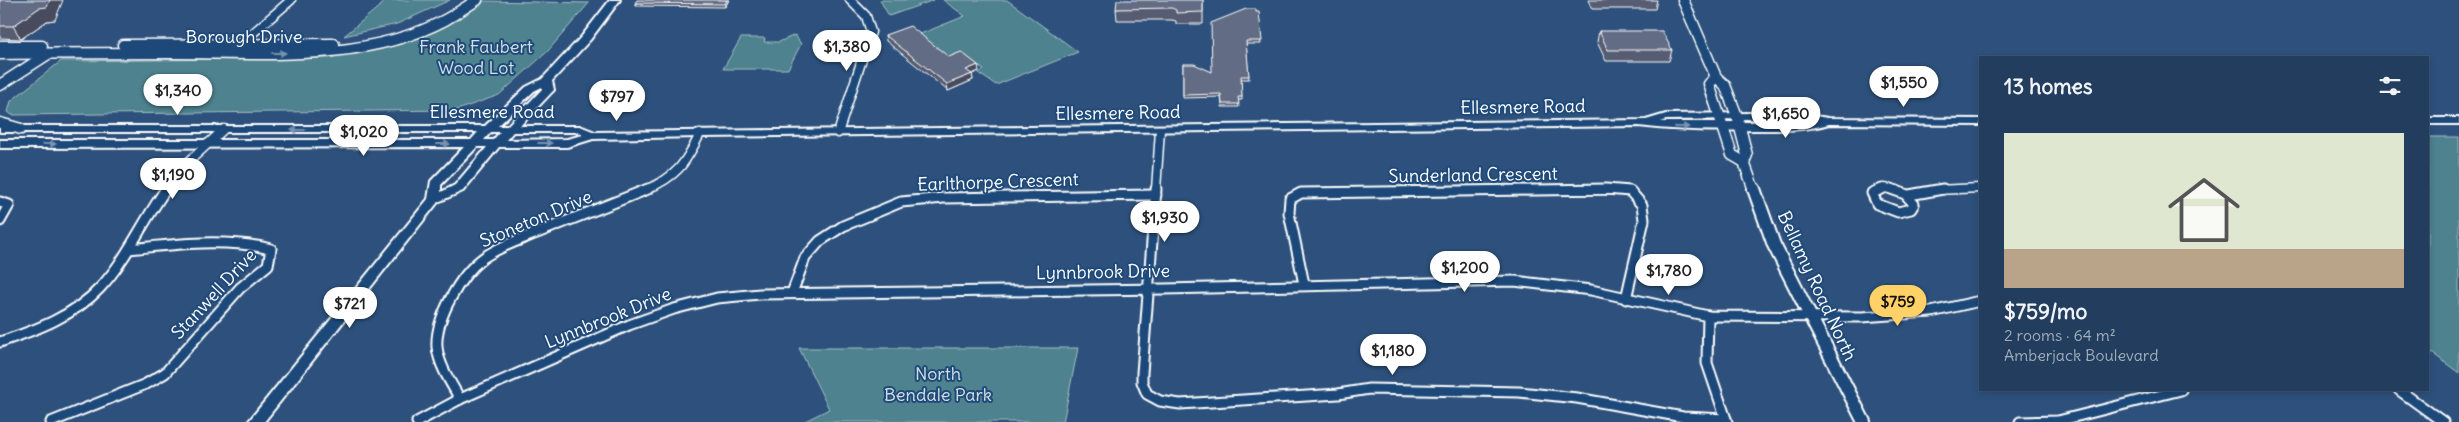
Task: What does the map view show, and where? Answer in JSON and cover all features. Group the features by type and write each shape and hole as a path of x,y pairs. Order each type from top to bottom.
{"main road":[{"path":"434,200 436,184 487,130 530,89 546,81 586,38 614,0"},
{"path":"256,422 434,200 459,188 496,143 548,90 546,81"},
{"path":"2429,121 2459,121"},
{"name":"Ellesmere Road","path":"0,144 567,143 593,136 700,134 1643,123 1671,127 1720,122 1811,126 1828,122 1979,122"},
{"name":"Ellesmere Road","path":"0,129 580,129 593,136"}],"street":[{"path":"231,53 291,0"},
{"name":"Borough Drive","path":"0,46 328,45 372,38 433,17 462,0"},
{"name":"Borough Drive","path":"0,54 317,53 374,43 434,24 477,0"},
{"path":"838,132 871,32 866,16 850,0"},
{"path":"861,9 864,0"},
{"name":"Bellamy Road North","path":"1683,0 1701,38 1716,77 1725,85 1739,122 1747,155 1744,162"},
{"path":"0,85 60,46"},
{"path":"0,94 33,69 49,54"},
{"name":"Bellamy Road North","path":"1716,77 1709,84 1732,155 1744,162 1774,244 1864,422"},
{"path":"0,123 21,129"},
{"path":"0,342 44,325 78,306 99,289 129,249 172,180 224,129"},
{"path":"1160,130 1141,382 1145,393 1167,402 1180,404 1338,394 1369,389 1519,392 1577,398 1683,417 1726,421 1707,363 1708,316"},
{"name":"Stoneton Drive","path":"460,399 440,360 437,334 448,305 477,264 483,258 512,243 660,184 684,165 700,134"},
{"path":"1909,196 1948,188 1979,188"},
{"name":"Sunderland Crescent","path":"1304,284 1289,213 1290,199 1301,193 1618,190 1630,191 1634,194 1642,205 1644,220 1626,299"},
{"name":"Earlthorpe Crescent","path":"792,293 806,258 820,240 842,226 901,202 944,198 1156,195"},
{"path":"0,202 9,205 0,221"},
{"name":"Stanwell Drive","path":"51,422 146,384 165,373 240,288 268,265 271,254 271,249 258,245 182,245 129,249"},
{"name":"Lynnbrook Drive","path":"417,422 460,399 657,314 717,298 792,293 1149,289 1304,284 1514,281 1591,290 1708,316 1811,318 1931,312 1979,301"},
{"path":"2020,422 2058,421 2074,418 2177,391"},
{"path":"2400,391 2442,422"}],"green space":[{"path":"387,0 450,0 397,24 344,36"},
{"path":"880,0 934,0 889,16"},
{"path":"943,0 1007,0 1078,52 996,85 978,73 984,70 962,53 950,58 918,35 965,16"},
{"name":"Frank Faubert Wood Lot","path":"484,1 589,3 547,52 499,95 457,110 12,115 8,112 11,101 61,61 329,58 419,38 466,14"},
{"path":"795,35 801,44 788,69 723,69 741,38 765,38 764,42 779,42"},
{"path":"2429,137 2459,137 2459,373 2429,351"},
{"name":"North Bendale Park","path":"799,348 1078,348 1063,422 803,422 829,409"}],"building":[{"path":"0,0 50,0 47,7 39,8 13,26 0,26"},
{"path":"637,0 727,0 725,4 635,3"},
{"path":"1117,0 1203,0 1203,12 1176,13 1176,10 1172,8 1116,9"},
{"path":"1246,9 1256,9 1256,12 1259,12 1262,41 1246,41 1249,76 1241,76 1242,97 1238,97 1239,104 1222,104 1221,94 1183,95 1183,64 1194,64 1212,72 1211,23"},
{"path":"910,26 949,57 961,52 978,65 966,70 972,74 947,84 885,35"},
{"path":"1599,31 1662,31 1672,50 1608,50"}]}
